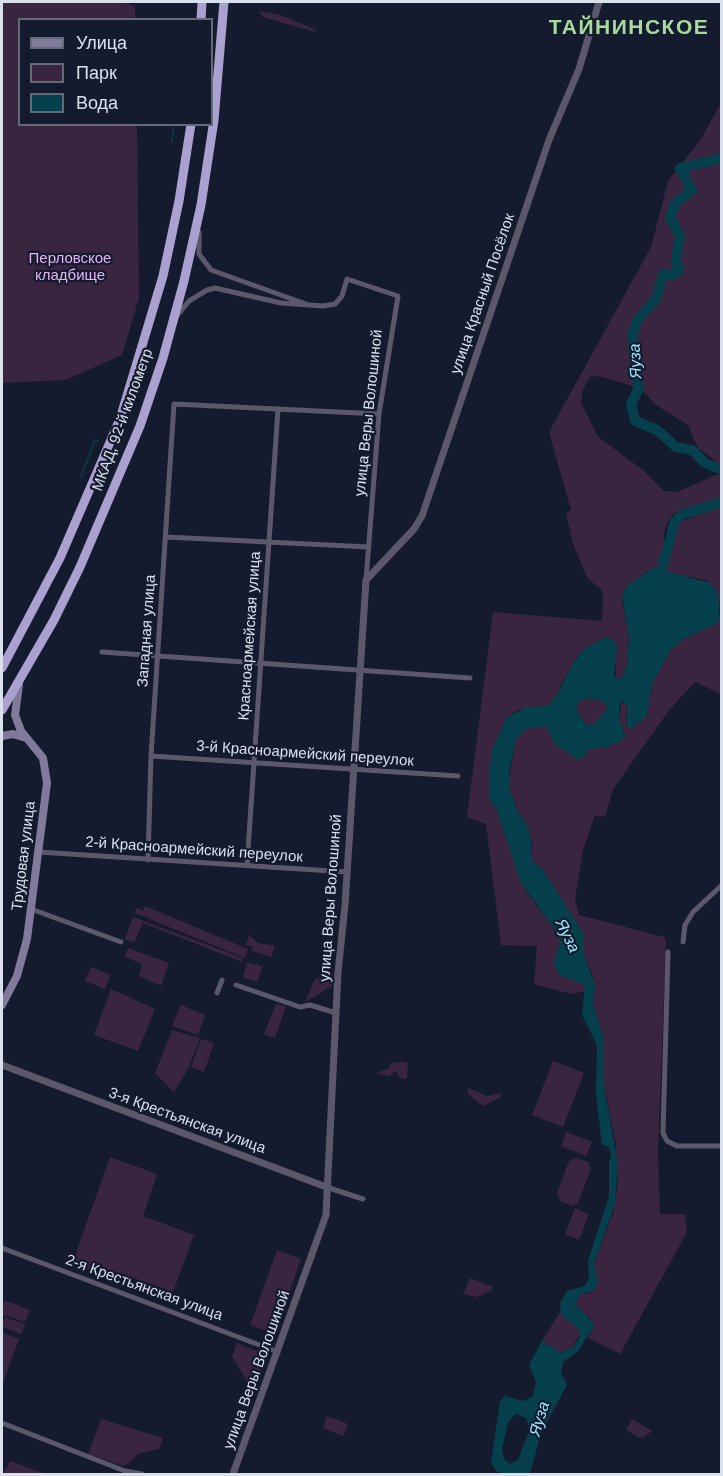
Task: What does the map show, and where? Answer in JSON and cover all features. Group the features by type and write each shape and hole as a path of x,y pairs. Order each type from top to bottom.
{"highway":[{"path":"201,18 202,2"},
{"name":"МКАД, 92-й километр","path":"2,710 80,567 113,495 140,426 173,320 201,206 214,120 224,2"},
{"name":"МКАД, 92-й километр","path":"2,668 60,558 120,419 163,276 179,201 191,126"}],"main road":[{"name":"Трудовая улица","path":"2,1005 21,964 32,909 46,773 43,758 15,716 15,699 23,675"},
{"path":"2,736 20,735 31,742"}],"street":[{"name":"улица Красный Посёлок","path":"366,580 414,529 422,516 549,140 579,69 599,2"},
{"path":"201,206 198,242 204,264 220,275 285,294 310,306"},
{"name":"улица Веры Волошиной","path":"233,1474 324,1225 328,1188 336,1013 366,580 380,414 394,308 398,296 347,279 342,296 335,304 310,306"},
{"path":"173,320 189,301 215,288 281,303 310,306"},
{"name":"Западная улица","path":"148,860 151,756 174,404 278,409"},
{"path":"278,409 380,414"},
{"name":"Красноармейская улица","path":"247,865 278,409"},
{"path":"166,537 369,547"},
{"path":"102,652 470,678"},
{"name":"3-й Красноармейский переулок","path":"151,756 458,776"},
{"name":"2-й Красноармейский переулок","path":"39,852 347,872"},
{"path":"683,942 685,926 693,912 722,885"},
{"path":"32,909 122,942"},
{"path":"668,952 662,1129 665,1137 674,1145 722,1146"},
{"path":"217,993 222,980"},
{"path":"236,985 300,1007 310,1005 336,1013"},
{"name":"3-я Крестьянская улица","path":"2,1065 328,1188 363,1199"},
{"name":"2-я Крестьянская улица","path":"2,1248 278,1352"},
{"path":"2,1423 125,1471 142,1474"}],"green space":[{"name":"Перловское кладбище","path":"2,2 122,2 135,6 135,18 18,18 18,126 137,126 139,298 122,355 65,380 2,383"},
{"path":"259,11 281,15 316,30 315,32 263,17"},
{"path":"721,103 721,465 698,448 688,425 656,405 641,389 603,377 591,376 583,389 581,403 598,437 643,470 664,491 677,492 718,474 721,476 721,498 684,508 672,515 665,528 663,549 657,568 647,571 624,590 622,600 629,638 627,666 623,677 616,679 615,658 598,641 585,648 572,664 553,702 548,706 518,710 507,717 495,743 489,799 497,810 524,888 561,938 556,956 558,974 585,985 586,991 571,994 534,984 537,946 501,945 486,824 467,817 493,612 602,621 603,596 601,589 588,579 573,544 566,513 571,510 549,432 651,247 668,181 701,139"},
{"path":"721,505 721,611 715,588 705,580 666,572 678,523"},
{"path":"721,615 721,694 695,682 670,709 613,789 605,817 595,815 583,850 575,899 579,915 664,937 666,941 658,1151 660,1214 685,1214 687,1232 620,1354 588,1338 595,1324 575,1304 580,1294 590,1293 596,1288 594,1264 613,1213 618,1182 616,1144 604,1086 604,1039 593,1004 595,991 593,976 584,956 584,934 542,869 531,860 532,844 527,824 518,813 508,782 516,739 525,729 545,726 583,757 589,749 606,747 625,733 619,717 622,702 627,705 626,723 631,728 647,716 652,684 671,649 685,638 708,628"},
{"path":"588,698 606,702 607,709 594,725 585,724 576,709 580,700"},
{"path":"145,906 248,949 245,958 135,913 136,908 143,911"},
{"path":"133,917 243,958 242,962 143,923 134,943 125,939"},
{"path":"249,935 258,943 275,946 271,957 252,951 253,947 246,945"},
{"path":"128,948 169,963 161,986 139,976 142,964 125,957"},
{"path":"247,963 263,966 257,982 243,977"},
{"path":"91,967 111,975 105,989 85,981"},
{"path":"333,973 332,986 305,1002 315,979"},
{"path":"111,989 155,1009 138,1051 94,1035"},
{"path":"276,1004 286,1006 275,1038 264,1034"},
{"path":"181,1005 205,1015 198,1035 172,1026"},
{"path":"172,1030 200,1038 188,1069 174,1092 155,1073"},
{"path":"201,1039 214,1043 204,1072 191,1067"},
{"path":"401,1061 408,1063 407,1079 400,1078 396,1071 389,1076 376,1073 390,1068 391,1062 400,1063"},
{"path":"553,1061 584,1073 563,1127 532,1115"},
{"path":"469,1088 487,1096 502,1093 499,1098 483,1106 467,1092"},
{"path":"566,1132 592,1142 586,1156 561,1146"},
{"path":"110,1157 157,1174 143,1216 194,1235 173,1292 120,1273 117,1281 72,1264"},
{"path":"576,1158 588,1162 591,1169 578,1203 573,1206 560,1201 557,1193 569,1161"},
{"path":"575,1208 589,1214 579,1240 565,1234"},
{"path":"277,1250 301,1259 275,1334 250,1325"},
{"path":"470,1278 493,1287 491,1291 477,1297 463,1294"},
{"path":"4,1300 30,1310 25,1322 2,1314"},
{"path":"560,1312 579,1329 580,1334 571,1349 560,1353 542,1341"},
{"path":"5,1317 25,1324 21,1334 2,1327"},
{"path":"2,1332 19,1339 2,1386"},
{"path":"237,1343 267,1355 253,1392 232,1356"},
{"path":"327,1416 348,1424 343,1436 323,1428"},
{"path":"101,1419 163,1438 159,1449 140,1453 124,1466 88,1454"},
{"path":"632,1419 652,1431 644,1437 638,1437 626,1430"},
{"path":"10,1461 43,1473 3,1474"}],"water":[{"path":"653,568 711,583 718,594 720,619 716,624 685,638 671,649 652,684 647,716 631,728 627,727 627,705 623,701 620,703 619,717 625,736 620,742 589,749 581,759 577,759 554,743 546,726 526,729 516,739 509,772 510,790 518,813 527,824 531,840 531,860 542,869 584,934 584,956 595,984 593,1004 604,1039 604,1087 618,1163 615,1204 594,1264 598,1285 593,1291 580,1294 575,1304 595,1325 577,1352 563,1362 561,1372 567,1385 541,1433 530,1474 505,1474 496,1471 491,1463 500,1401 505,1396 523,1401 533,1396 536,1382 529,1365 542,1341 562,1353 573,1347 580,1337 579,1329 561,1315 560,1303 567,1291 585,1286 589,1278 588,1261 609,1196 611,1154 609,1147 602,1145 596,1095 597,1045 582,1015 585,985 558,974 554,962 561,938 520,881 497,810 489,799 492,750 507,717 528,707 548,706 560,690 572,664 585,648 607,637 615,641 617,648 614,674 617,679 623,677 627,666 629,638 622,595 627,586","holes":["588,698 606,702 607,709 594,725 585,724 576,709 580,700","516,1414 526,1418 530,1429 518,1460 510,1464 504,1459 502,1449 508,1422"]}],"waterway":[{"path":"172,142 174,126"},
{"name":"Яуза","path":"722,158 680,168 692,190 675,204 670,217 680,236 676,260 679,270 673,274 663,274 656,299 638,319 633,333 638,390 631,404 635,421 657,430 676,447 692,450 705,463 722,470"},
{"path":"81,477 95,440 98,441"},
{"name":"Яуза","path":"658,582 675,521 683,514 722,502"}],"district":[{"name":"ТАЙНИНСКОЕ","path":"629,28"}]}
